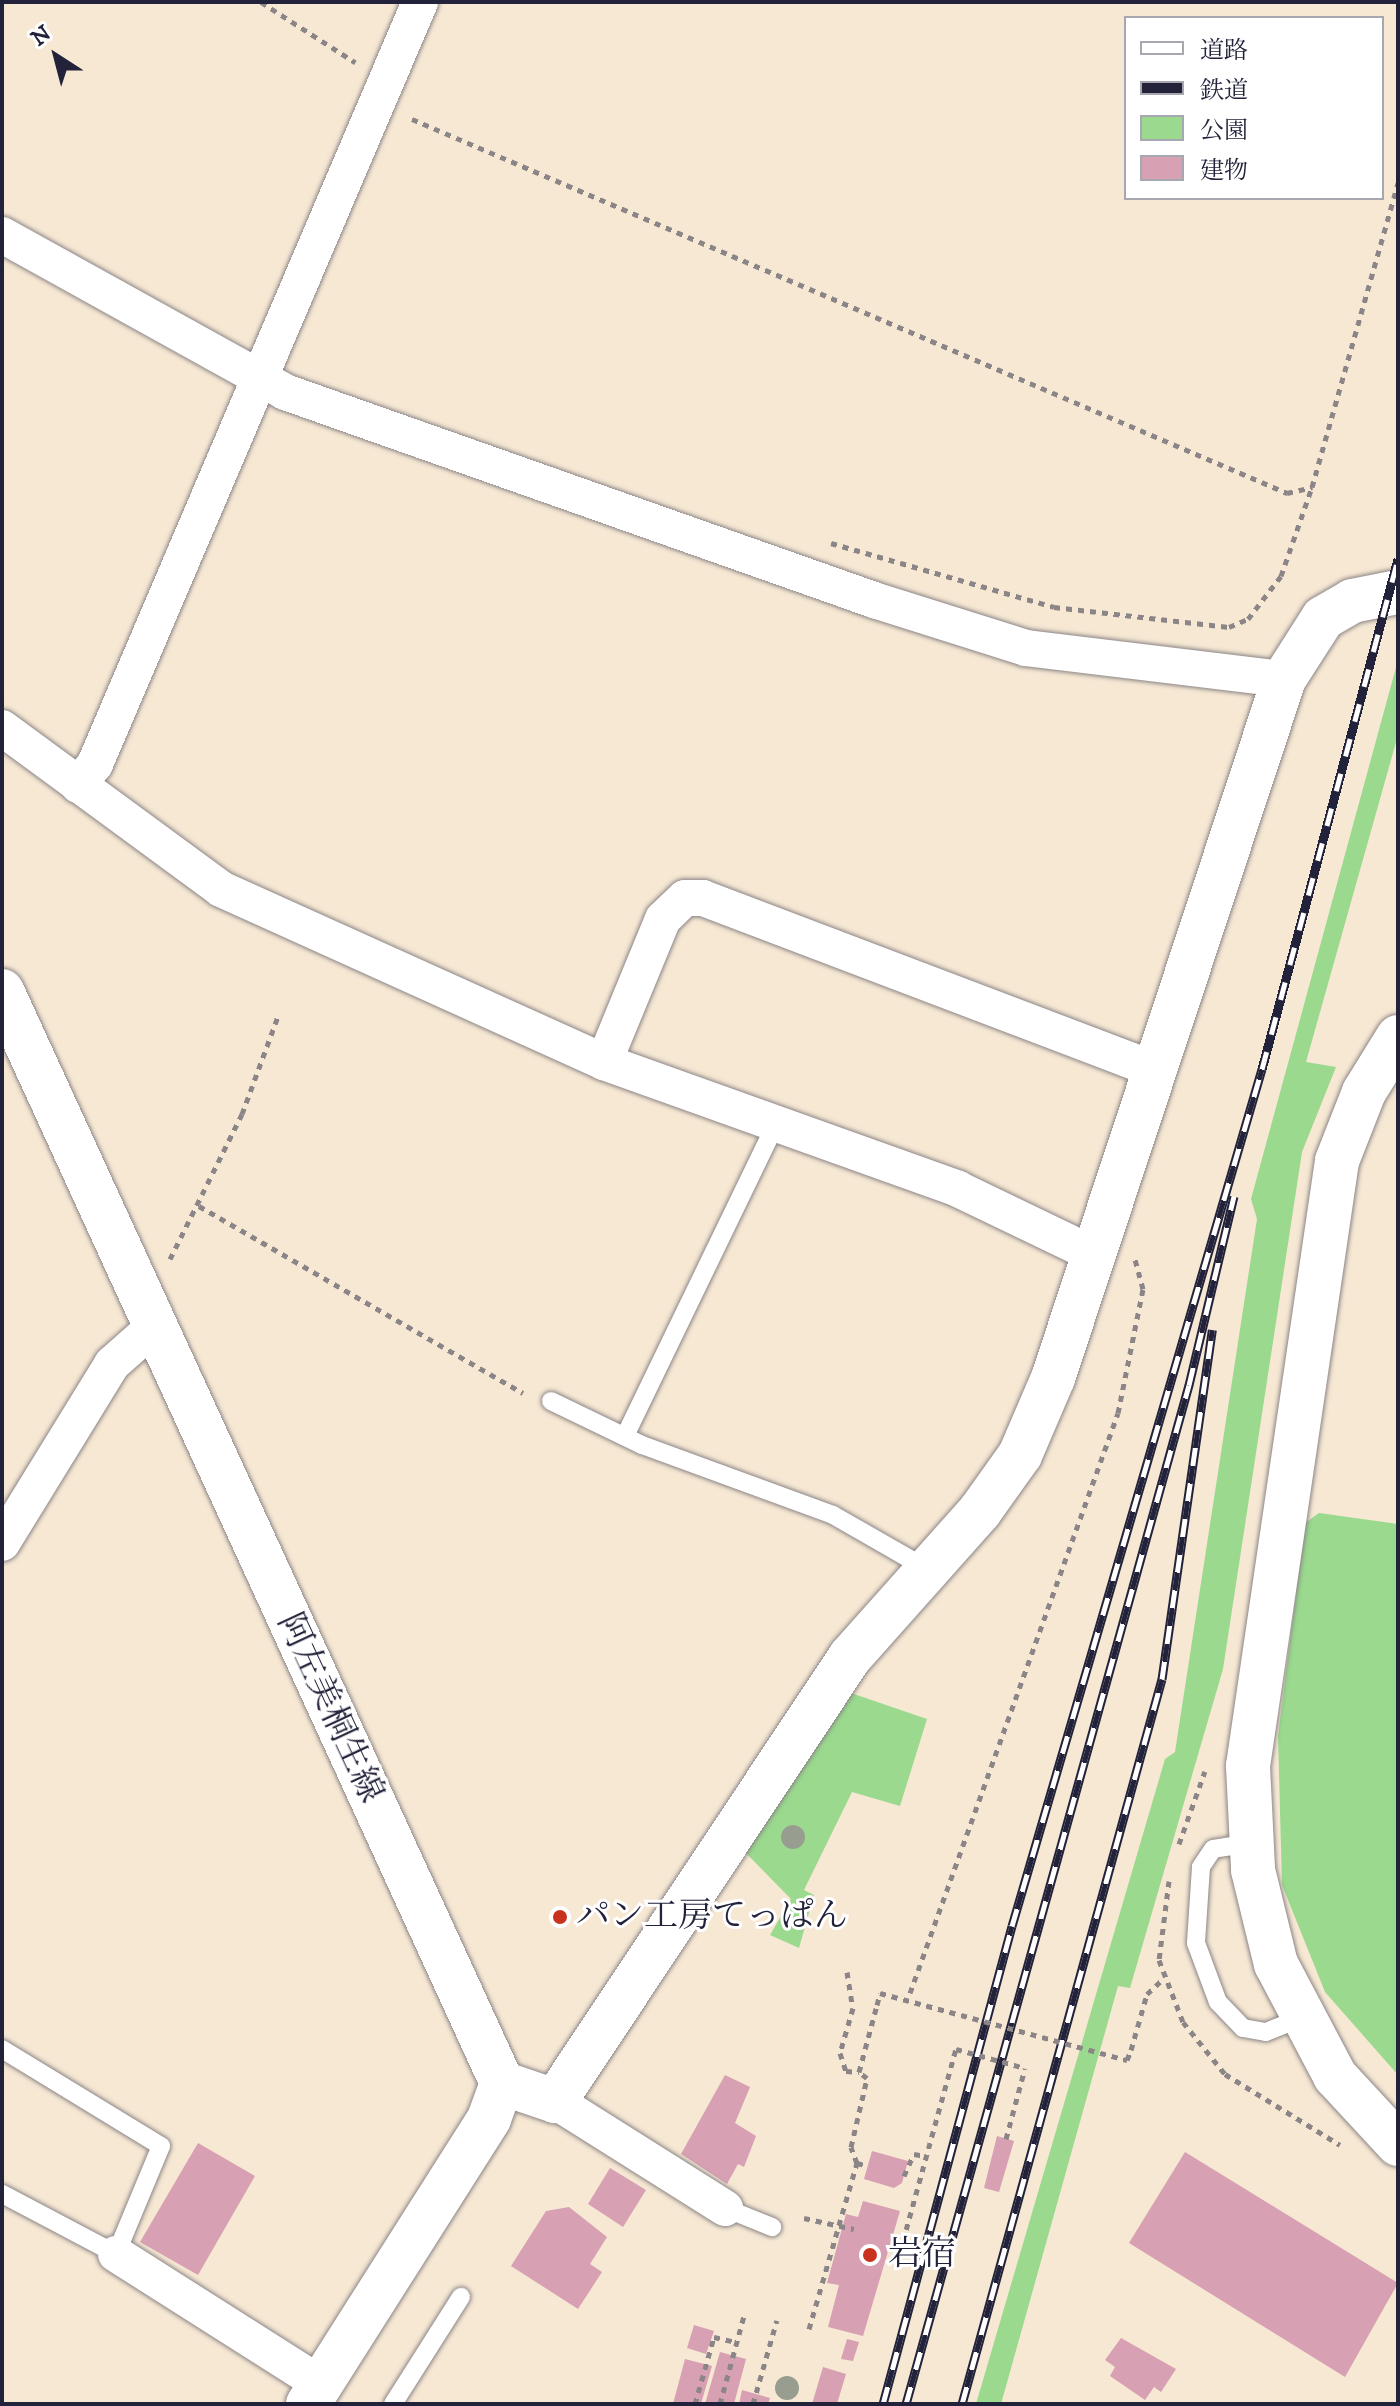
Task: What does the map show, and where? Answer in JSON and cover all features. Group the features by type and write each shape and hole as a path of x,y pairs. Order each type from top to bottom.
{"street":[{"path":"78,785 95,764 420,2"},
{"path":"2,235 260,379 1014,645 1284,679"},
{"path":"555,2101 850,1657 929,1570 1020,1455 1093,1254 1284,679 1323,618 1352,601 1398,592"},
{"path":"2,728 221,889 604,1062 775,1126 958,1189 1093,1254"},
{"path":"604,1062 663,919 685,898 703,898 1153,1069"},
{"name":"阿左美桐生線","path":"2,991 502,2083"},
{"path":"1398,1037 1364,1092 1337,1161 1258,1680 1248,1766 1251,1843 1262,1919 1300,2018 1335,2076 1398,2144"},
{"path":"2,1543 146,1307"},
{"path":"116,2254 315,2394 489,2119 502,2083 555,2101 725,2208"}],"lane":[{"path":"625,1436 775,1126"},
{"path":"551,1401 625,1436 833,1515 929,1570"},
{"path":"1251,1843 1213,1849 1201,1867 1196,1943 1218,2002 1236,2023 1254,2034 1300,2018"},
{"path":"2,2049 161,2146 116,2254 2,2194"},
{"path":"725,2208 772,2227"},
{"path":"393,2404 461,2297"}],"path":[{"path":"261,2 383,92 1287,493 1312,487"},
{"path":"906,560 1054,607 1229,627 1263,609 1312,487 1398,183"},
{"path":"146,1307 199,1206 278,1016"},
{"path":"199,1206 446,1351 551,1401"},
{"path":"910,1993 1118,1413 1143,1272 1127,1252 1093,1254"},
{"path":"809,2329 857,2163 851,2147 867,2078 859,2072 846,2071 840,2053 853,2008 847,1972"},
{"path":"859,2072 880,1993 1127,2060 1147,1994 1162,1980"},
{"path":"892,2238 903,2241 956,2049 1025,2068 1007,2136"},
{"path":"904,2176 914,2154 925,2156"},
{"path":"857,2163 868,2166"},
{"path":"804,2218 854,2229"},
{"path":"720,2404 745,2312"},
{"path":"753,2404 777,2320"},
{"path":"695,2404 714,2337 736,2342"}],"green space":[{"path":"1398,660 1398,735 1306,1062 1336,1067 1302,1152 1223,1669 1130,1988 1118,1986 1001,2404 976,2404 1165,1759 1175,1752 1257,1219 1251,1199"},
{"path":"1319,1513 1398,1524 1398,2075 1325,1992 1282,1885 1278,1736 1305,1523"},
{"path":"851,1693 927,1719 900,1806 852,1792 804,1890 814,1895 799,1948 770,1935 791,1899 741,1848"}],"building":[{"path":"725,2075 750,2087 735,2123 756,2136 744,2167 738,2164 727,2184 681,2154"},
{"path":"997,2136 1014,2141 999,2192 984,2188"},
{"path":"198,2143 255,2176 198,2275 140,2242"},
{"path":"872,2151 908,2161 902,2183 894,2188 864,2179"},
{"path":"1185,2152 1398,2283 1345,2377 1129,2243"},
{"path":"610,2168 646,2190 623,2227 588,2204"},
{"path":"863,2201 900,2211 863,2336 828,2327 839,2285 827,2283 846,2214 858,2217"},
{"path":"569,2207 607,2237 590,2264 602,2272 578,2309 511,2266 546,2211"},
{"path":"694,2325 714,2331 706,2354 687,2348"},
{"path":"1121,2338 1176,2369 1161,2392 1154,2387 1145,2400 1110,2376 1115,2367 1105,2360"},
{"path":"847,2339 859,2342 853,2361 841,2359"},
{"path":"720,2352 746,2359 734,2404 705,2404"},
{"path":"685,2359 712,2366 701,2404 673,2404"},
{"path":"823,2367 846,2374 837,2404 812,2404"},
{"path":"742,2390 770,2398 768,2404 739,2404"}],"railway":[{"path":"883,2404 1012,1926 1262,1069 1398,559"},
{"path":"906,2404 1189,1385 1234,1196"},
{"path":"962,2404 1162,1679 1212,1330"}],"place":[{"name":"パン工房てっぱん","path":"560,1917"},
{"name":"岩宿","path":"870,2255"}]}
